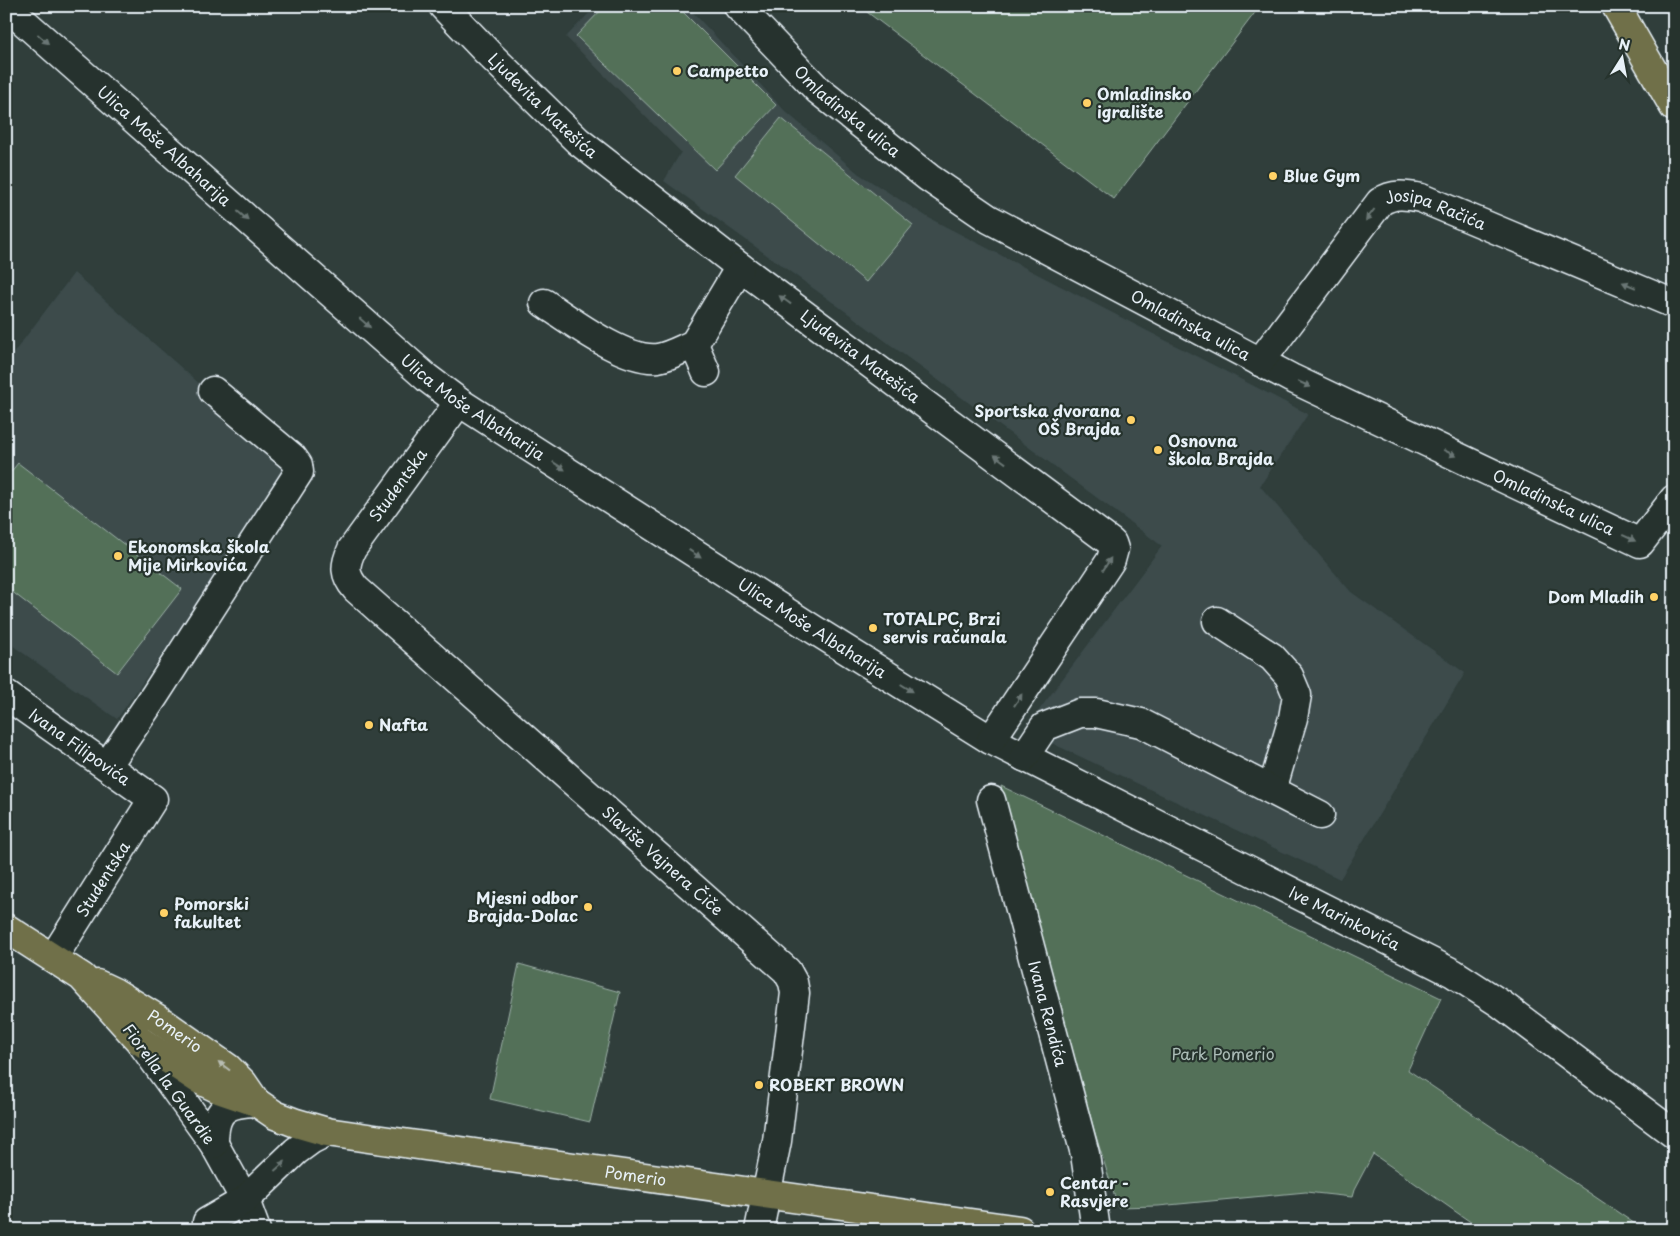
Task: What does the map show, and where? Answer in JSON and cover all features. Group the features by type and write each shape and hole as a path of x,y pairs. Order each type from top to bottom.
{"main road":[{"path":"1616,6 1674,107"},
{"name":"Fiorella la Guardie","path":"6,928 82,977 139,1040"},
{"name":"Pomerio","path":"82,977 114,992 137,1006 228,1068 243,1083 256,1102"},
{"name":"Pomerio","path":"139,1040 198,1079 221,1090 256,1102 275,1115 327,1132 1020,1230"}],"street":[{"name":"Ulica Moše Albaharija","path":"6,6 427,378 459,402 813,630 991,740"},
{"name":"Ljudevita Matešića","path":"443,6 578,141 740,267 1112,543 1114,549 1111,560 991,740"},
{"name":"Omladinska ulica","path":"738,6 818,90 928,178 989,220 1300,382 1640,543 1674,499"},
{"name":"Josipa Račića","path":"1260,362 1380,202 1388,197 1397,195 1421,198 1674,304"},
{"path":"544,303 601,341 644,358 658,358 694,344 740,267"},
{"path":"694,344 706,372"},
{"path":"107,766 299,472 298,465 293,458 213,391"},
{"name":"Studentska","path":"346,572 352,549 459,402"},
{"name":"Slaviše Vajnera Čiče","path":"346,572 348,580 356,589 787,971 793,982 795,993 777,1141 759,1230"},
{"path":"1217,621 1272,657 1289,676 1297,695 1293,718 1272,790"},
{"name":"Ivana Filipovića","path":"6,695 153,799"},
{"path":"1024,757 1044,727 1080,713 1096,713 1141,723 1320,815"},
{"name":"Ive Marinkovića","path":"991,740 1453,973 1501,1004 1674,1134"},
{"name":"Studentska","path":"53,958 153,799"},
{"name":"Ivana Rendića","path":"991,800 1085,1154 1096,1230"},
{"name":"Fiorella la Guardie","path":"139,1040 214,1144 245,1200 256,1230"},
{"path":"214,1144 215,1126 225,1109 237,1103 256,1102"},
{"path":"207,1222 245,1200 296,1151 311,1140 327,1132"}],"shaded area":[{"name":"Osnovna škola Brajda","path":"596,6 687,6 786,112 859,174 929,218 1308,414 1260,486 1351,592 1465,673 1340,879 1043,739 1028,725 1162,546 849,314 664,181 681,152 566,37"},
{"name":"Ekonomska škola Mije Mirkovića","path":"74,273 288,462 290,471 117,719 6,641 6,363"}],"green space":[{"name":"Campetto","path":"605,6 677,6 776,105 715,170 576,36"},
{"name":"Omladinsko igralište","path":"859,6 1260,6 1114,199"},
{"name":"Campetto","path":"781,118 913,225 866,282 735,175"},
{"path":"18,463 182,589 117,673 6,587 6,478"},
{"name":"Park Pomerio","path":"1001,786 1441,998 1408,1070 1644,1230 1482,1230 1373,1154 1352,1197 1306,1192 1158,1206 1118,1207 1094,1130"},
{"path":"519,964 620,992 590,1122 490,1099"}],"place":[{"name":"Campetto","path":"677,71"},
{"name":"Omladinsko igralište","path":"1087,103"},
{"name":"Blue Gym","path":"1273,176"},
{"name":"Sportska dvorana OŠ Brajda","path":"1131,420"},
{"name":"Osnovna škola Brajda","path":"1158,450"},
{"name":"Ekonomska škola Mije Mirkovića","path":"118,556"},
{"name":"Dom Mladih","path":"1654,597"},
{"name":"TOTALPC, Brzi servis računala","path":"873,628"},
{"name":"Nafta","path":"369,725"},
{"name":"Mjesni odbor Brajda-Dolac","path":"588,907"},
{"name":"Pomorski fakultet","path":"164,913"},
{"name":"ROBERT BROWN","path":"759,1085"},
{"name":"Centar - Rasvjere","path":"1050,1192"}]}
